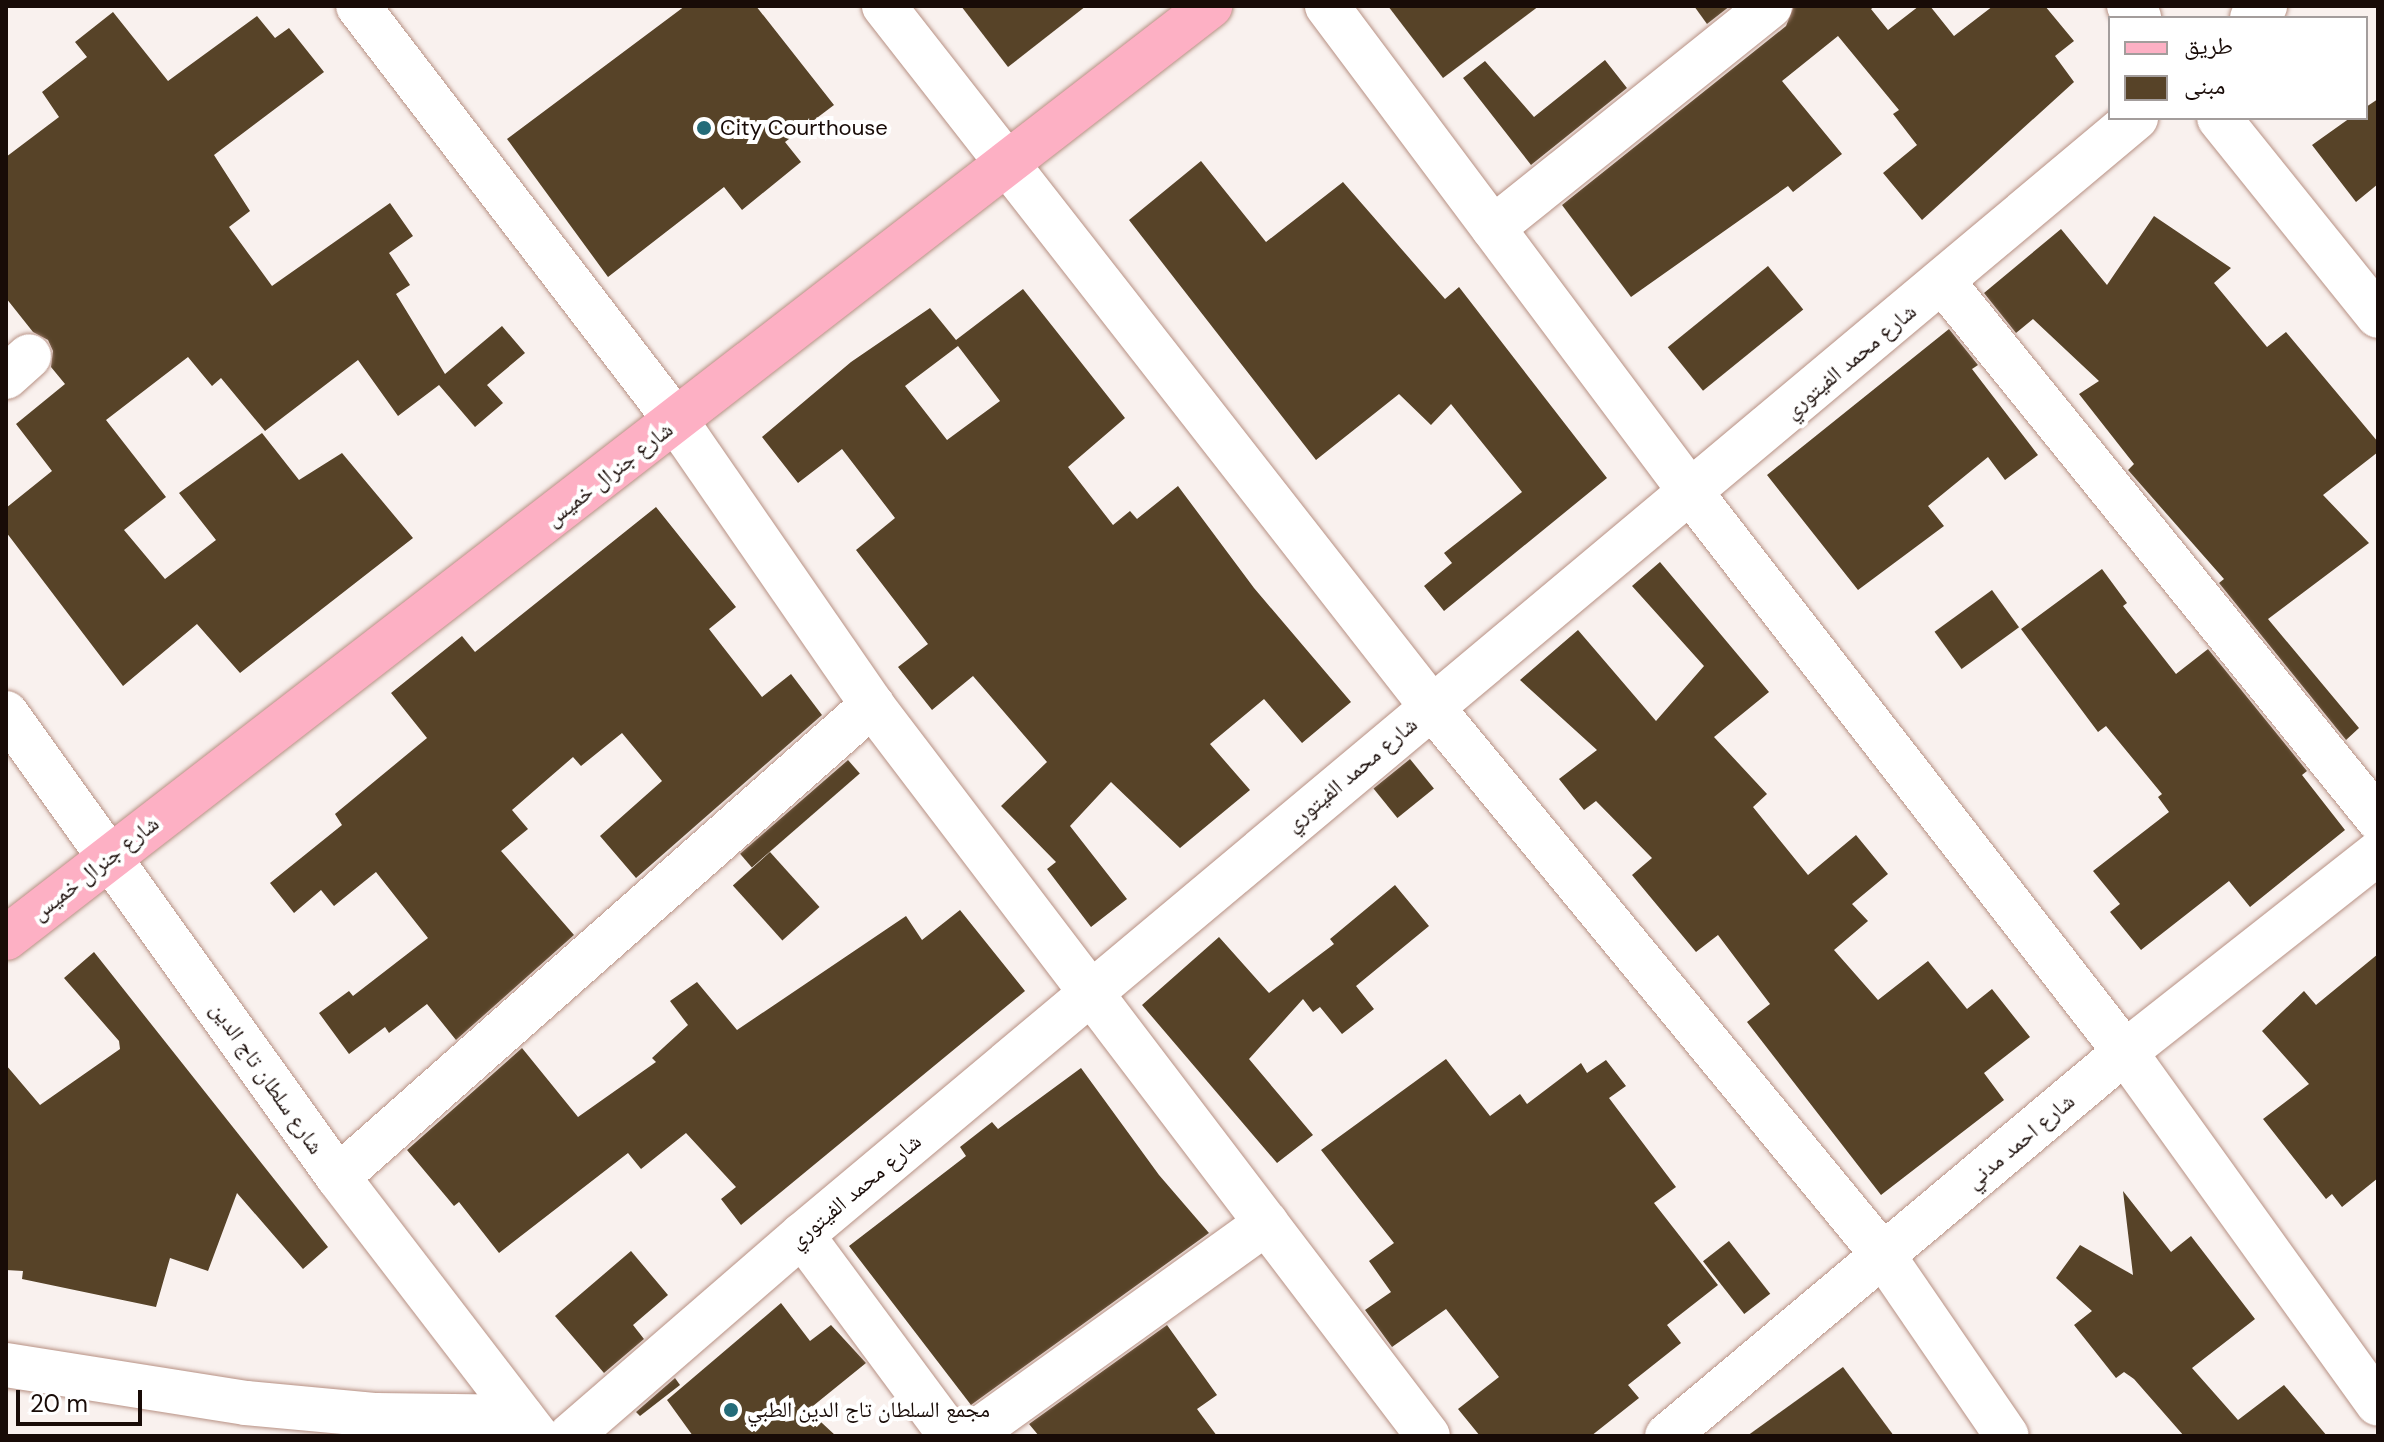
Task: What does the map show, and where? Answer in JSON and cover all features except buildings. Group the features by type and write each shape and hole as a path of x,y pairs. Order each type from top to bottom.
{"main road":[{"name":"شارع جنرال خميس","path":"6,938 1008,167 1210,6"}],"street":[{"path":"358,6 677,422 872,705 1428,1436"},
{"path":"884,6 1431,706 1883,1255 2007,1436"},
{"path":"1327,6 1692,494 2125,1052 2378,1404"},
{"path":"1493,228 1770,6"},
{"name":"شارع محمد الفيتوري","path":"570,1436 802,1235 1092,995 1431,706 1692,494 2134,120"},
{"path":"2221,120 2378,316"},
{"path":"1943,282 2378,819"},
{"path":"338,1177 872,705"},
{"name":"شارع سلطان تاج الدين","path":"6,713 338,1177 530,1426"},
{"name":"شارع احمد مدني","path":"1667,1436 2125,1052 2378,853"},
{"path":"970,1436 1266,1223"},
{"path":"802,1235 951,1436"},
{"path":"6,1365 246,1403 530,1426"}],"place":[{"name":"City Courthouse","path":"704,128"},
{"name":"مجمع السلطان تاج الدين الطبي","path":"731,1410"}]}
